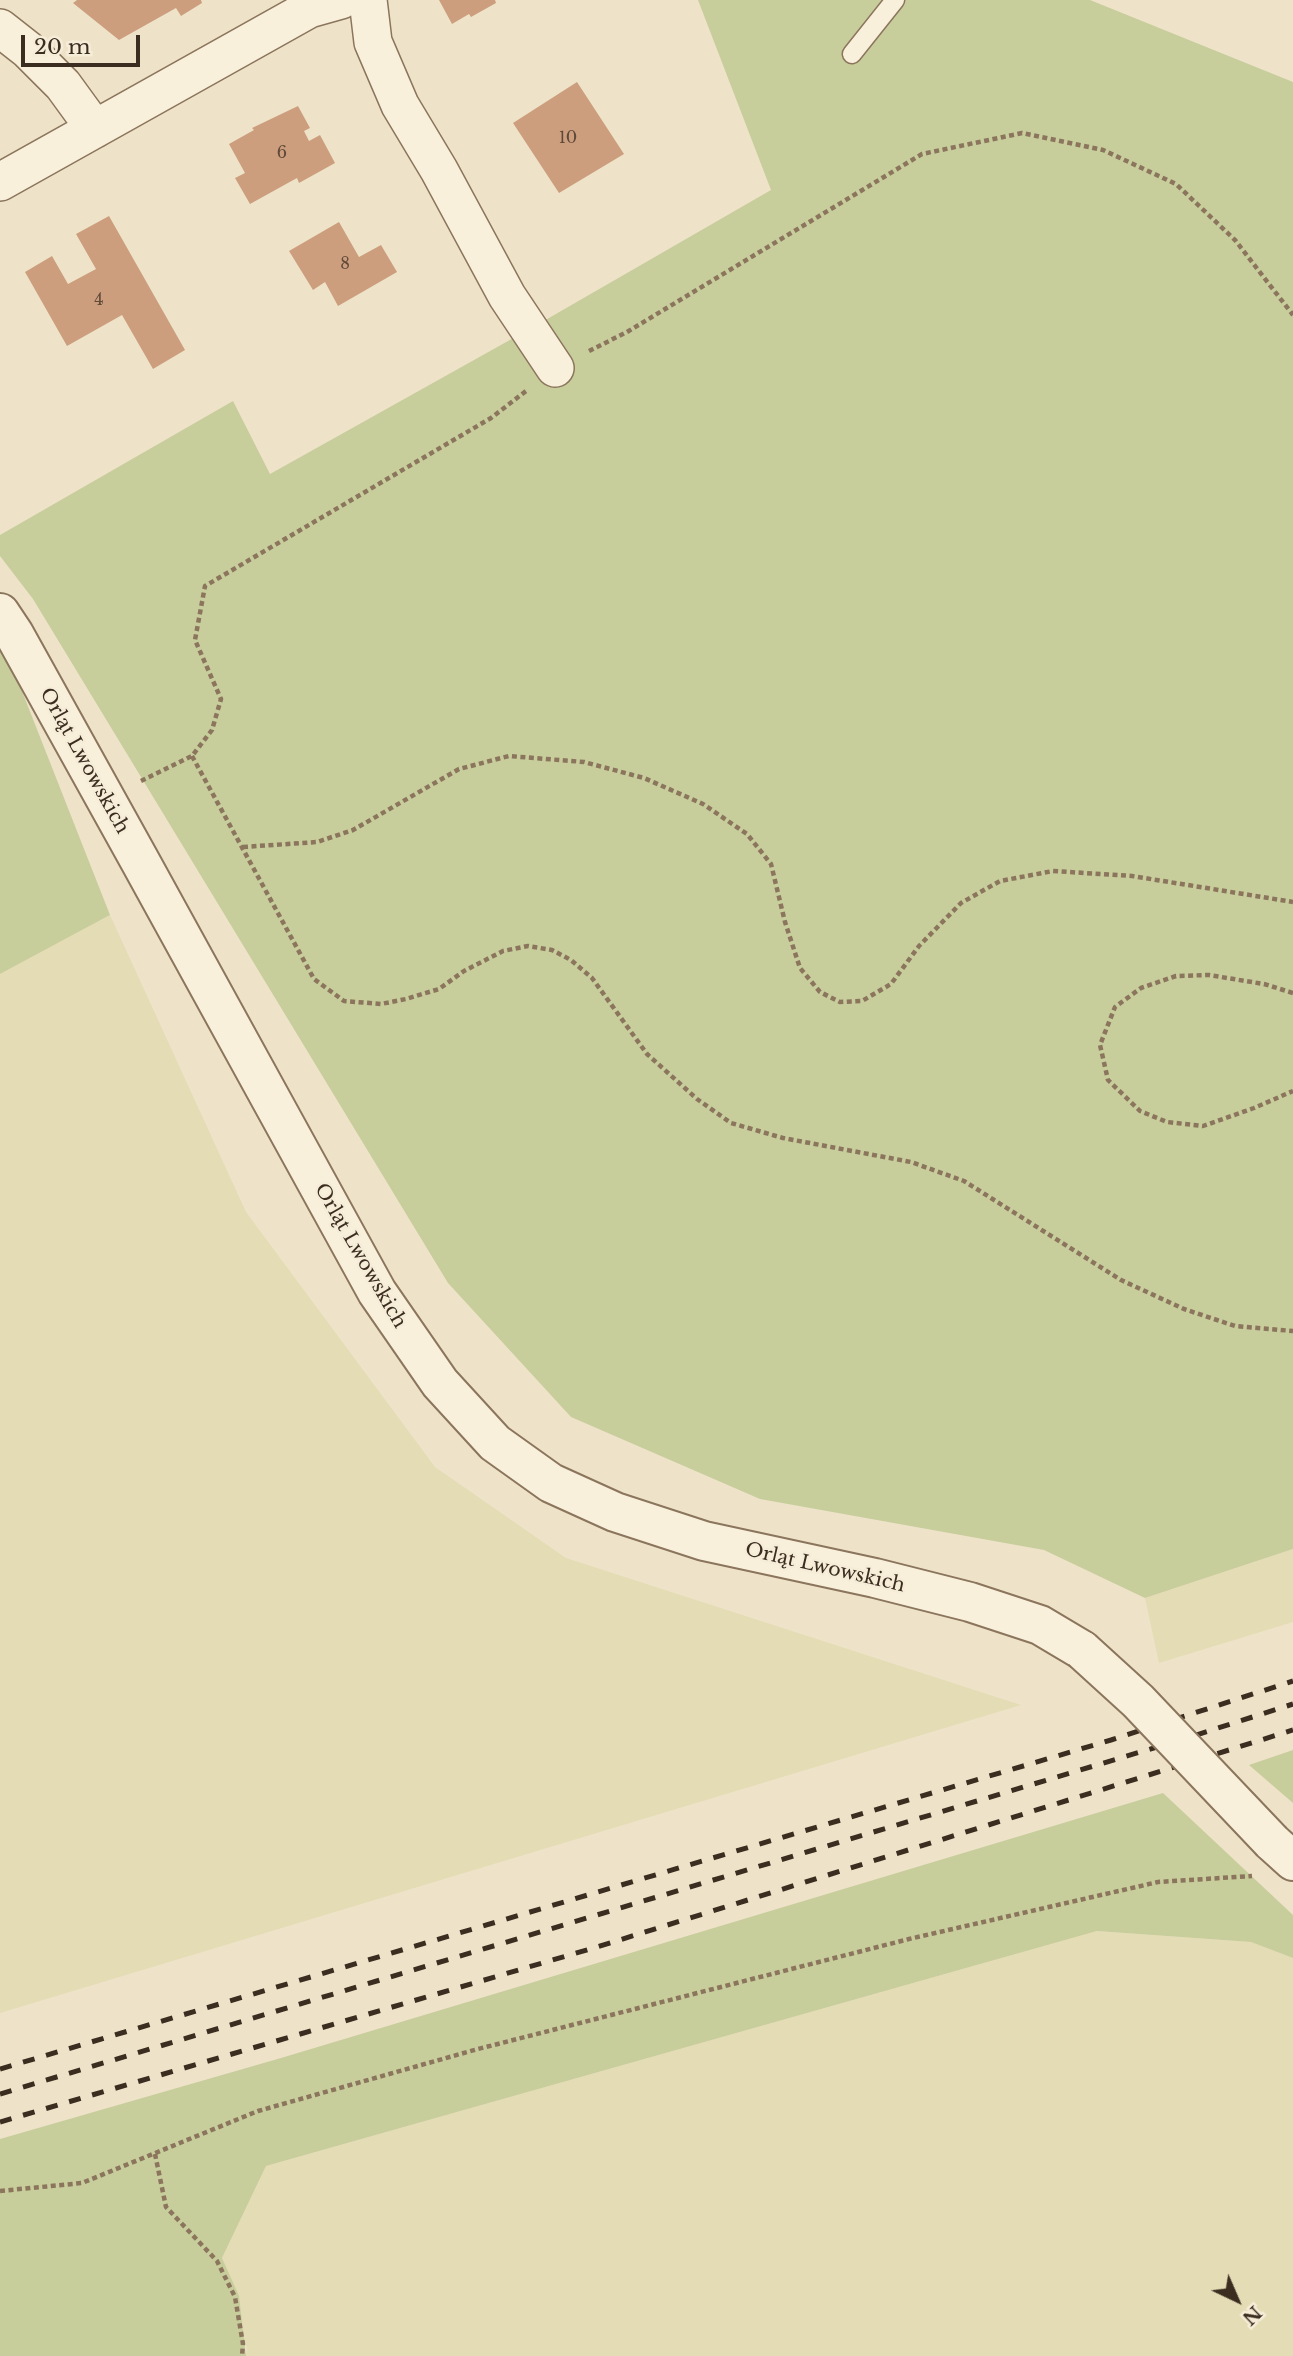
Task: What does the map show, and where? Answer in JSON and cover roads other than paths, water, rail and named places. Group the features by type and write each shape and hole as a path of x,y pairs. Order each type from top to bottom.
{"street":[{"path":"0,182 309,9 341,0"},
{"path":"368,0 373,42 400,106 439,170 507,296 555,368"},
{"path":"0,28 28,50 63,85 95,129"},
{"name":"Orląt Lwowskich","path":"0,613 377,1292 440,1383 495,1443 551,1483 615,1511 704,1541 875,1578 1008,1613 1040,1625 1082,1650 1138,1701 1285,1854"}],"lane":[{"path":"852,54 895,0"}],"railway":[{"path":"0,2069 1111,1740 1293,1681"},
{"path":"0,2094 1293,1704"},
{"path":"0,2122 597,1947 1293,1730"}]}
